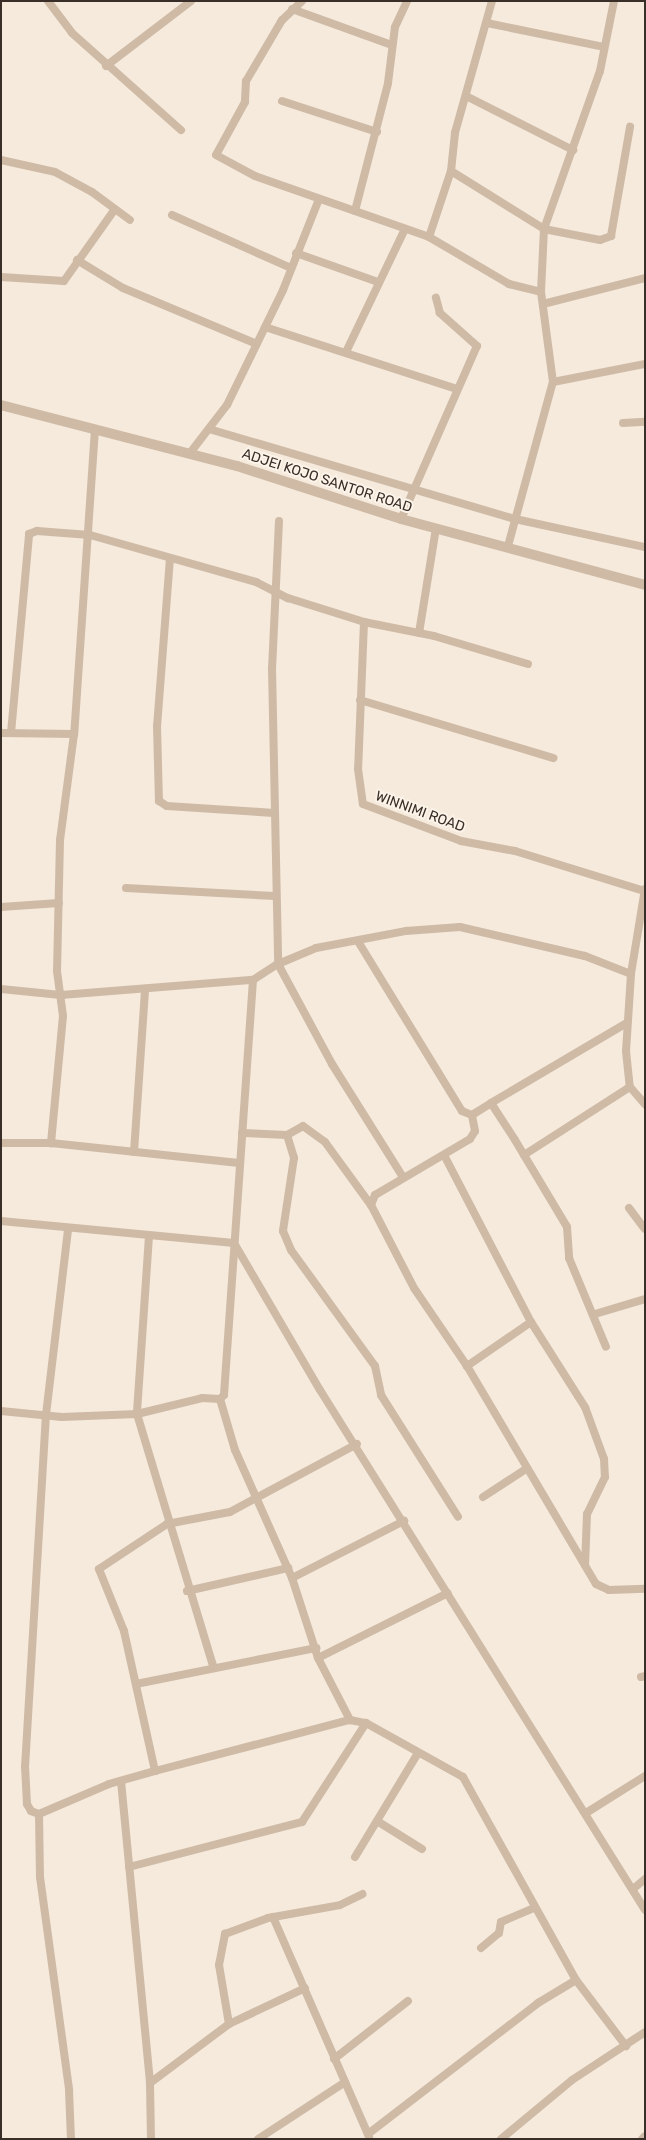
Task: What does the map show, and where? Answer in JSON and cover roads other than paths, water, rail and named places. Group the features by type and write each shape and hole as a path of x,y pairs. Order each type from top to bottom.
{"street":[{"path":"106,66 190,1"},
{"path":"302,1 292,9 246,82 242,110 216,155 255,176 355,211 404,231 429,237 509,284 541,292"},
{"path":"355,211 377,132 392,45 407,1"},
{"path":"429,237 451,171 455,133 468,97 492,1"},
{"path":"508,546 552,382 541,292 544,229 573,150 604,47 614,1"},
{"path":"52,3 106,66 181,130"},
{"path":"292,9 392,45"},
{"path":"487,23 604,47"},
{"path":"468,97 573,150"},
{"path":"282,101 377,132"},
{"path":"451,171 544,229 600,240 611,236 630,128"},
{"path":"1,160 55,172 130,220"},
{"path":"190,453 228,405 265,328 319,199"},
{"path":"1,277 64,281 77,260 115,209"},
{"path":"172,215 291,268"},
{"path":"346,352 404,231"},
{"path":"296,253 378,282"},
{"path":"77,260 123,288 257,344"},
{"path":"543,304 579,298 623,280 645,278"},
{"path":"401,519 477,346 440,313 436,298"},
{"path":"265,328 346,352 457,389"},
{"path":"552,382 645,364"},
{"name":"ADJEI KOJO SANTOR ROAD","path":"1,405 190,453 401,519 508,546 645,585"},
{"path":"622,422 645,422"},
{"path":"51,1143 61,995 60,830 74,734 90,534 95,429"},
{"path":"209,429 416,488 515,519 645,546"},
{"path":"279,521 275,592 274,814 278,964 332,1064 403,1176"},
{"path":"419,633 436,528"},
{"path":"10,734 29,534 37,531 90,534 256,582 275,592 364,622 419,633 528,664"},
{"path":"170,558 157,726 159,801 167,806 274,814"},
{"name":"WINNIMI ROAD","path":"364,622 360,700 359,795 369,808 461,842 514,851 644,890"},
{"path":"360,700 553,758"},
{"path":"1,733 74,734"},
{"path":"126,888 275,896"},
{"path":"644,890 644,902 631,974 627,1023 630,1087 645,1104"},
{"path":"1,907 59,903"},
{"path":"1,989 61,995 145,992 253,980 278,964 316,948 359,943 406,931 477,928 585,956 631,974"},
{"path":"359,943 458,1106 472,1115 475,1131 444,1156 403,1176 374,1195 371,1205"},
{"path":"220,1399 224,1395 253,980"},
{"path":"134,1152 145,992"},
{"path":"472,1115 627,1023"},
{"path":"524,1155 630,1087"},
{"path":"491,1103 567,1228 569,1258 595,1314 606,1347"},
{"path":"242,1133 287,1135 303,1126 325,1142 371,1205 414,1288 467,1366 526,1469 596,1584 609,1590 645,1589"},
{"path":"287,1135 294,1158 283,1231 291,1250 375,1366 381,1395 458,1517"},
{"path":"1,1143 51,1143 239,1163"},
{"path":"444,1156 531,1322 585,1407 604,1459 605,1477 587,1514 585,1566"},
{"path":"629,1208 645,1229"},
{"path":"1,1221 68,1230 234,1243"},
{"path":"39,1814 26,1804 24,1772 46,1414 68,1230"},
{"path":"149,1236 137,1414 187,1591 213,1666"},
{"path":"234,1243 404,1522 645,1910"},
{"path":"595,1314 645,1299"},
{"path":"467,1366 531,1322"},
{"path":"1,1411 46,1414 137,1414 202,1398 220,1399"},
{"path":"220,1399 235,1450 292,1578 318,1658 350,1720"},
{"path":"155,1771 124,1631 99,1569 167,1524 230,1512 357,1444"},
{"path":"483,1497 526,1469"},
{"path":"292,1578 404,1522"},
{"path":"187,1591 288,1568"},
{"path":"318,1658 448,1593"},
{"path":"136,1684 213,1666 316,1648"},
{"path":"39,1814 120,1781 155,1771 350,1720 366,1723 463,1777 534,1908 576,1980 626,2046"},
{"path":"129,1868 302,1822 366,1723"},
{"path":"355,1857 418,1753"},
{"path":"586,1813 645,1776"},
{"path":"120,1781 150,2083 151,2139"},
{"path":"39,1814 40,1877 69,2090 71,2139"},
{"path":"377,1821 422,1849"},
{"path":"633,1889 645,1879"},
{"path":"229,2024 219,1965 221,1939 238,1927 273,1917 340,1905 363,1894"},
{"path":"481,1948 499,1933 501,1922 534,1908"},
{"path":"273,1917 369,2137 538,2003 576,1980"},
{"path":"150,2083 229,2024 305,1988"},
{"path":"334,2060 408,2001"},
{"path":"501,2139 572,2080 645,2032"},
{"path":"258,2139 345,2082"},
{"path":"642,2139 645,2136"}]}
